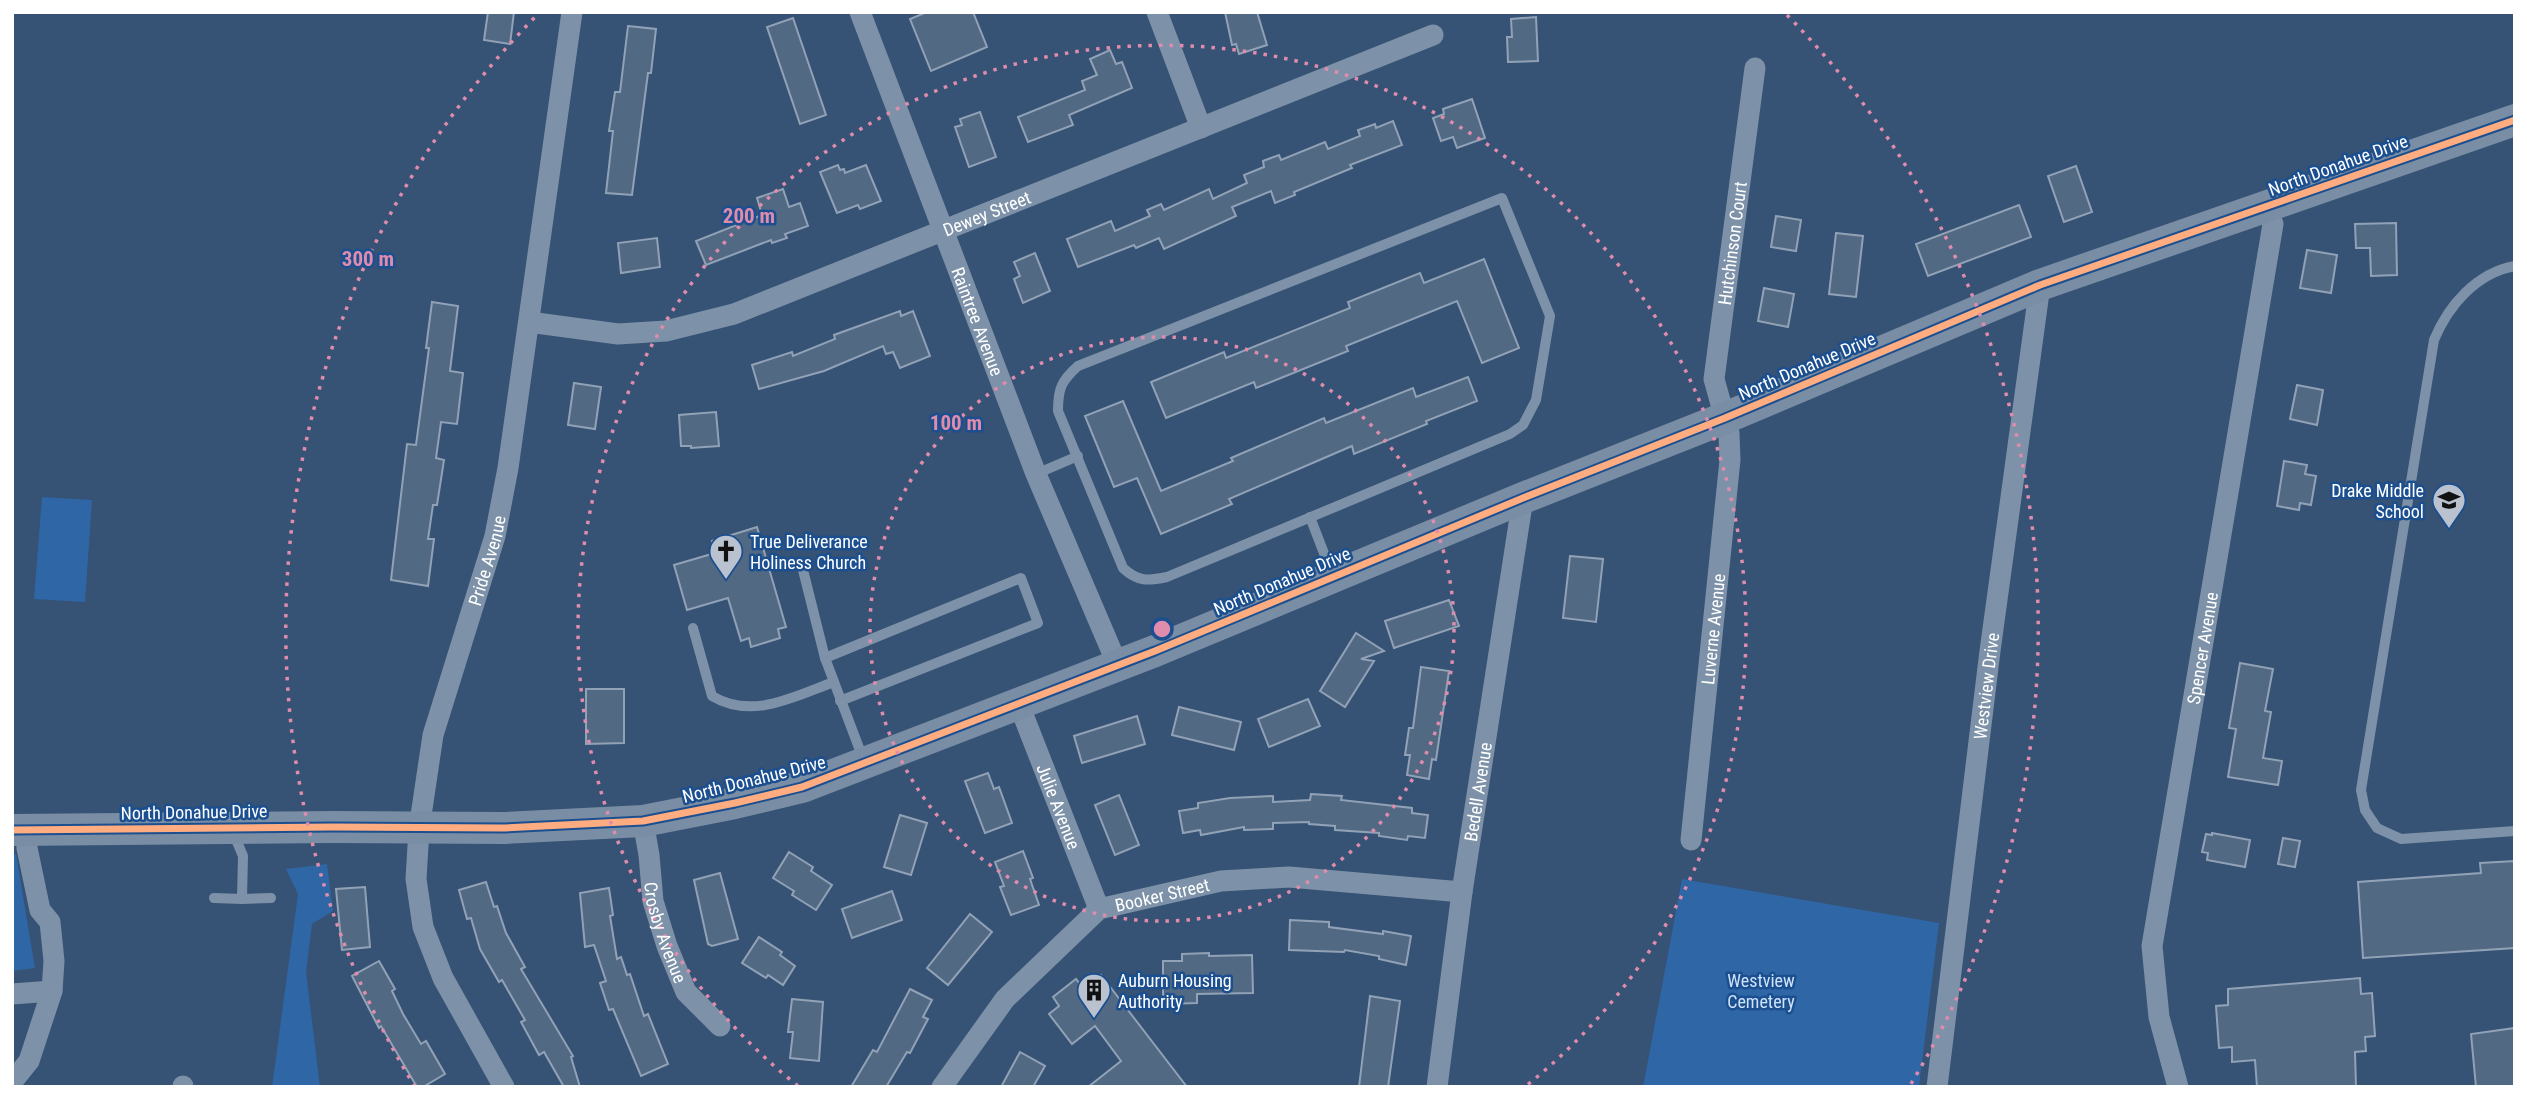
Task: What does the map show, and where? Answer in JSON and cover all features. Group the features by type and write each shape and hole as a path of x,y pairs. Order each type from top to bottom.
{"street":[{"name":"Pride Avenue","path":"504,1087 443,978 423,927 416,879 419,829 433,735 495,536 529,323 572,12"},
{"name":"Raintree Avenue","path":"860,12 1036,474 1118,666"},
{"path":"1157,12 1201,128"},
{"name":"Dewey Street","path":"529,323 606,334 666,331 734,314 1433,35"},
{"name":"Hutchinson Court","path":"1725,418 1714,379 1755,68"},
{"name":"North Donahue Drive","path":"20,830 505,828 643,821 802,787 1018,702 1118,666 1522,498 1725,418 2040,285 2515,120"},
{"name":"Spencer Avenue","path":"2178,1087 2159,1017 2152,946 2273,224 2266,208"},
{"name":"Westview Drive","path":"1937,1087 1990,651 2040,285"},
{"name":"Luverne Avenue","path":"1691,840 1730,460 1729,433 1725,418"},
{"name":"Bedell Avenue","path":"1437,1087 1462,892 1522,498"},
{"name":"Julie Avenue","path":"1018,702 1099,909"},
{"name":"Crosby Avenue","path":"643,821 653,901 667,946 685,992 720,1026"},
{"path":"12,1082 29,1060 52,992 54,961 50,922 40,910 27,848 20,830"},
{"name":"Booker Street","path":"942,1087 1005,999 1099,909 1221,881 1289,877 1462,892"},
{"path":"12,994 52,992"}],"lane":[{"path":"1502,198 1550,316 1536,400 1523,425 1510,434 1167,577 1148,581 1134,579 1123,568 1078,456 1058,411 1058,392 1066,376 1078,366 1502,198"},
{"path":"2515,266 2505,268 2472,286 2443,319 2434,340 2361,790 2365,810 2378,828 2401,839 2515,831"},
{"path":"1036,474 1078,456"},
{"path":"1310,517 1333,576"},
{"path":"802,566 825,658 865,763"},
{"path":"825,658 1021,578 1034,612 1038,623 841,701"},
{"path":"693,628 712,696 726,704 746,708 779,703 834,682"},
{"path":"231,828 243,856 242,899"},
{"path":"214,898 271,898"}],"green space":[{"path":"42,497 92,500 85,602 34,599"},
{"path":"12,854 16,854 35,968 12,971"},
{"path":"327,864 333,911 312,924 306,972 320,1087 272,1087 298,894 286,869"},
{"name":"Westview Cemetery","path":"1682,879 1939,923 1919,1087 1643,1087"}],"building":[{"path":"488,12 514,12 510,44 484,40"},
{"path":"927,12 973,12 987,47 931,71 910,19"},
{"path":"1225,12 1257,12 1267,45 1239,54 1236,44 1232,45"},
{"path":"1536,17 1538,61 1508,62 1507,37 1512,37 1511,19"},
{"path":"793,18 826,115 800,124 767,27"},
{"path":"628,26 656,29 632,195 606,193 613,131 609,131 615,92 620,92"},
{"path":"1110,50 1116,64 1122,62 1132,88 1069,115 1073,125 1028,142 1018,117 1085,90 1082,81 1097,75 1090,59"},
{"path":"1472,99 1485,138 1457,148 1453,137 1441,141 1433,118 1444,114 1443,109"},
{"path":"980,112 996,157 969,167 955,127 962,125 960,119"},
{"path":"1393,121 1402,145 1350,165 1352,168 1294,192 1295,195 1275,203 1271,191 1232,207 1236,216 1164,249 1159,238 1078,267 1067,239 1111,221 1115,231 1150,216 1147,210 1161,204 1164,210 1209,189 1213,199 1247,183 1244,175 1264,167 1263,161 1279,155 1281,160 1325,142 1328,149 1360,136 1358,130 1375,124 1376,128"},
{"path":"838,165 845,173 866,165 881,201 860,209 858,205 837,213 820,172"},
{"path":"2076,166 2092,212 2064,222 2048,176"},
{"path":"783,189 789,207 800,203 808,226 785,234 787,238 772,243 771,240 706,265 696,241 762,215 757,198"},
{"path":"2019,205 2031,237 1928,276 1916,244"},
{"path":"1776,216 1801,220 1796,251 1771,247"},
{"path":"2396,223 2397,275 2371,276 2370,248 2356,248 2355,224"},
{"path":"1836,233 1863,236 1856,297 1829,294"},
{"path":"657,238 660,267 621,273 618,243"},
{"path":"2307,250 2337,255 2331,293 2300,288"},
{"path":"1035,253 1050,291 1023,303 1014,279 1020,276 1014,262"},
{"path":"1484,259 1519,348 1482,363 1457,301 1346,346 1348,351 1256,388 1254,382 1166,418 1151,382 1224,352 1226,358 1350,308 1348,302 1420,273 1424,283"},
{"path":"1764,288 1794,294 1788,327 1758,321"},
{"path":"432,302 458,306 450,371 463,373 457,424 441,422 436,458 444,460 428,539 434,539 428,586 391,580 407,444 416,445 429,348 426,348"},
{"path":"900,311 901,316 913,311 930,356 900,368 893,352 886,354 883,346 824,371 759,389 752,365 792,352 793,356 835,339 834,335"},
{"path":"1468,377 1477,401 1354,454 1352,446 1229,499 1232,504 1161,534 1137,478 1114,487 1085,416 1123,401 1161,491 1324,418 1326,423 1413,388 1416,397"},
{"path":"574,383 601,387 595,429 568,425"},
{"path":"2297,385 2323,390 2317,425 2290,419"},
{"path":"716,412 719,446 681,446 679,415"},
{"path":"2284,461 2307,465 2305,474 2316,476 2311,505 2300,503 2299,510 2277,506"},
{"name":"True Deliverance Holiness Church","path":"757,527 786,627 778,629 780,638 751,647 749,638 741,641 728,598 687,610 674,565 715,553 712,541"},
{"path":"1570,556 1603,559 1596,622 1563,618"},
{"path":"1449,600 1459,626 1394,648 1385,621"},
{"path":"1356,633 1384,651 1361,659 1374,661 1345,707 1320,691"},
{"path":"2240,663 2273,669 2265,711 2271,712 2263,758 2282,761 2278,785 2228,777 2236,729 2229,728"},
{"path":"1421,667 1449,671 1436,760 1432,759 1429,779 1407,775 1410,755 1405,755 1409,728 1413,728"},
{"path":"586,689 624,689 624,743 586,744"},
{"path":"1308,699 1320,726 1269,747 1258,719"},
{"path":"1179,707 1241,722 1234,750 1172,735"},
{"path":"1137,716 1145,744 1082,763 1074,736"},
{"path":"988,773 994,789 999,787 1012,823 985,833 965,781"},
{"path":"1311,794 1342,796 1341,800 1412,808 1412,813 1428,815 1425,838 1408,836 1407,840 1379,836 1379,833 1335,830 1335,826 1309,822 1273,823 1273,829 1244,830 1244,827 1201,835 1200,830 1183,833 1179,811 1198,808 1198,803 1273,796 1273,802 1310,800"},
{"path":"1119,795 1139,845 1115,855 1095,805"},
{"path":"900,815 927,823 911,875 884,867"},
{"path":"2206,834 2250,840 2245,867 2207,860 2208,853 2202,852"},
{"path":"2283,838 2300,841 2295,867 2278,864"},
{"path":"1023,851 1039,905 1011,915 1000,887 1004,886 995,862"},
{"path":"789,852 813,867 811,871 832,885 816,910 792,895 794,891 773,878"},
{"path":"2515,861 2515,948 2363,958 2358,882 2481,873 2480,863"},
{"path":"720,873 738,939 712,946 708,944 694,880"},
{"path":"486,882 494,907 497,906 506,933 525,967 521,969 573,1056 571,1057 580,1087 564,1087 544,1052 539,1055 521,1022 525,1020 480,949 471,918 467,919 459,890"},
{"path":"365,887 370,947 342,950 336,889"},
{"path":"609,888 613,915 610,916 617,959 621,957 627,975 630,974 644,1016 648,1014 668,1064 641,1076 613,1009 609,1010 600,983 606,981 594,945 585,947 580,893"},
{"path":"892,891 902,920 852,938 842,909"},
{"path":"970,914 992,932 948,985 927,968"},
{"path":"1290,920 1329,922 1329,927 1411,936 1406,965 1379,959 1379,956 1345,950 1289,950"},
{"path":"759,937 782,952 780,955 795,966 783,985 742,963"},
{"path":"1209,953 1209,956 1252,955 1253,993 1197,994 1197,1003 1166,1004 1166,995 1163,995 1163,961 1182,961 1182,954"},
{"path":"379,961 395,989 392,991 403,1014 421,1044 426,1041 445,1074 423,1087 417,1087 381,1026 379,1028 352,976"},
{"name":"Auburn Housing Authority","path":"1101,975 1187,1087 1088,1087 1121,1061 1095,1026 1072,1044 1049,1014 1059,1006 1053,997 1076,979 1083,988"},
{"path":"2360,978 2361,994 2372,993 2375,1036 2365,1037 2366,1051 2355,1052 2356,1087 2257,1087 2255,1060 2232,1062 2232,1047 2219,1048 2216,1006 2228,1005 2228,989"},
{"path":"910,989 932,1000 923,1017 928,1019 910,1053 907,1052 886,1087 851,1087 873,1050 877,1052"},
{"path":"1370,996 1400,1001 1388,1087 1359,1087"},
{"path":"792,999 823,1002 819,1061 790,1058 793,1032 788,1032"},
{"path":"2515,1028 2515,1087 2476,1087 2471,1034"},
{"path":"1020,1052 1045,1066 1033,1087 1001,1087"}],"cycle path":[{"path":"12,830 505,828 643,821 802,787 1155,651 1523,498 1725,418 2040,285 2515,120"}],"place":[{"name":"Drake Middle School","path":"2449,530"},
{"name":"True Deliverance Holiness Church","path":"726,581"},
{"name":"Auburn Housing Authority","path":"1094,1020"}]}
